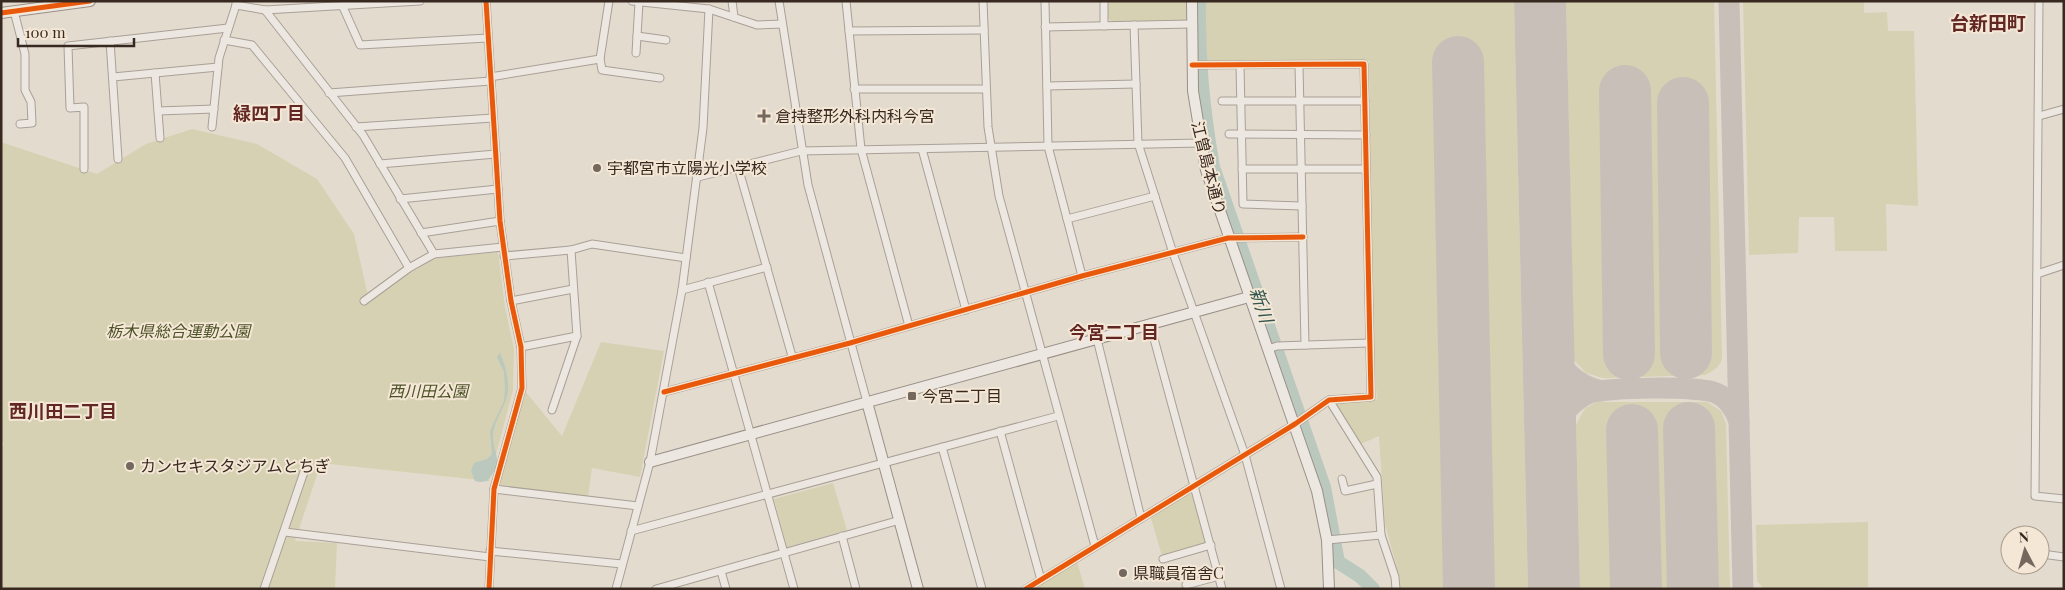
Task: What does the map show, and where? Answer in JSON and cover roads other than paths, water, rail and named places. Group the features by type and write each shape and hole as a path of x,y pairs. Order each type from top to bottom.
{"street":[{"path":"1,13 34,5 90,1"},
{"path":"212,127 218,67 224,40 236,3 264,10 420,1"},
{"path":"486,1 500,221 511,301 521,347 522,388 494,489 489,589"},
{"path":"609,1 600,59 602,70 660,78"},
{"path":"732,1 734,17"},
{"path":"779,1 801,151 808,185 918,589"},
{"path":"846,1 860,149 909,326"},
{"path":"984,1 989,146 999,196 1095,546"},
{"path":"1045,1 1048,146 1082,276"},
{"path":"1104,1 1104,26"},
{"name":"江曽島本通り","path":"1192,1 1193,91 1200,143 1206,170 1317,491 1327,540 1329,589"},
{"path":"2039,1 2035,496 2064,499"},
{"path":"636,53 636,2 696,4 757,25 782,24"},
{"path":"343,6 360,45 488,38"},
{"path":"616,589 650,462 682,290 703,128 709,9"},
{"path":"264,10 356,127 434,254"},
{"path":"14,11 25,54 25,90 31,109 32,123 20,124"},
{"path":"1045,27 1191,24"},
{"path":"1134,25 1138,143 1173,253 1245,455 1281,589"},
{"path":"84,169 84,107 70,108 68,46 228,28"},
{"path":"849,31 984,30"},
{"path":"637,36 666,40"},
{"path":"224,40 252,45 345,158 409,268"},
{"path":"110,41 118,159"},
{"path":"329,93 490,79 600,59"},
{"path":"1026,589 1194,484 1295,424 1329,400 1371,397 1364,64 1192,65"},
{"path":"1240,65 1243,204 1302,206"},
{"path":"1299,65 1305,345"},
{"path":"113,77 218,67"},
{"path":"155,73 160,138"},
{"path":"1047,86 1136,84"},
{"path":"854,89 986,89"},
{"path":"1222,101 1365,101"},
{"path":"158,111 214,109"},
{"path":"2039,116 2064,109"},
{"path":"356,127 493,118"},
{"path":"1228,134 1366,135"},
{"path":"698,177 801,151 1200,143"},
{"path":"922,149 966,310"},
{"path":"380,164 496,154"},
{"path":"738,167 792,356"},
{"path":"1242,169 1366,168"},
{"path":"400,199 498,189"},
{"path":"1067,219 1155,196"},
{"path":"421,233 500,221"},
{"path":"664,392 909,326 1082,276 1228,238 1303,237"},
{"path":"504,256 570,250 592,244 686,258"},
{"path":"364,301 409,268 434,254 503,247"},
{"path":"552,410 577,336 570,250"},
{"path":"2037,274 2064,265"},
{"path":"682,290 767,267"},
{"path":"708,282 794,589"},
{"path":"511,301 573,289"},
{"path":"650,462 1249,297"},
{"path":"1150,324 1222,589"},
{"path":"521,347 577,336"},
{"path":"1097,339 1141,518"},
{"path":"1268,349 1277,346 1369,343"},
{"path":"1329,400 1377,477 1381,534 1395,577 1396,589"},
{"path":"631,531 1058,416"},
{"path":"1000,431 1041,580"},
{"path":"942,447 982,589"},
{"path":"264,589 305,469"},
{"path":"1342,479 1345,491 1378,484"},
{"path":"494,489 638,506"},
{"path":"656,589 900,520"},
{"path":"285,532 490,554 622,564"},
{"path":"1327,540 1381,534"},
{"path":"842,536 856,589"},
{"path":"1164,559 1210,546"},
{"path":"2050,555 2064,557"},
{"path":"721,571 726,589"},
{"path":"1186,584 1219,576"}],"waterway":[{"name":"新川","path":"1199,1 1199,44 1202,84 1213,167 1324,487 1338,562 1360,576 1373,589"}],"place":[{"name":"倉持整形外科内科今宮","path":"764,116"},
{"name":"宇都宮市立陽光小学校","path":"597,168"},
{"name":"今宮二丁目","path":"912,396"},
{"name":"カンセキスタジアムとちぎ","path":"130,466"},
{"name":"県職員宿舎C","path":"1123,573"}],"district":[{"name":"台新田町","path":"1988,23"},
{"name":"緑四丁目","path":"269,114"},
{"name":"今宮二丁目","path":"1114,333"},
{"name":"西川田二丁目","path":"63,412"}],"park label":[{"name":"栃木県総合運動公園","path":"178,331"},
{"name":"西川田公園","path":"428,391"}]}
